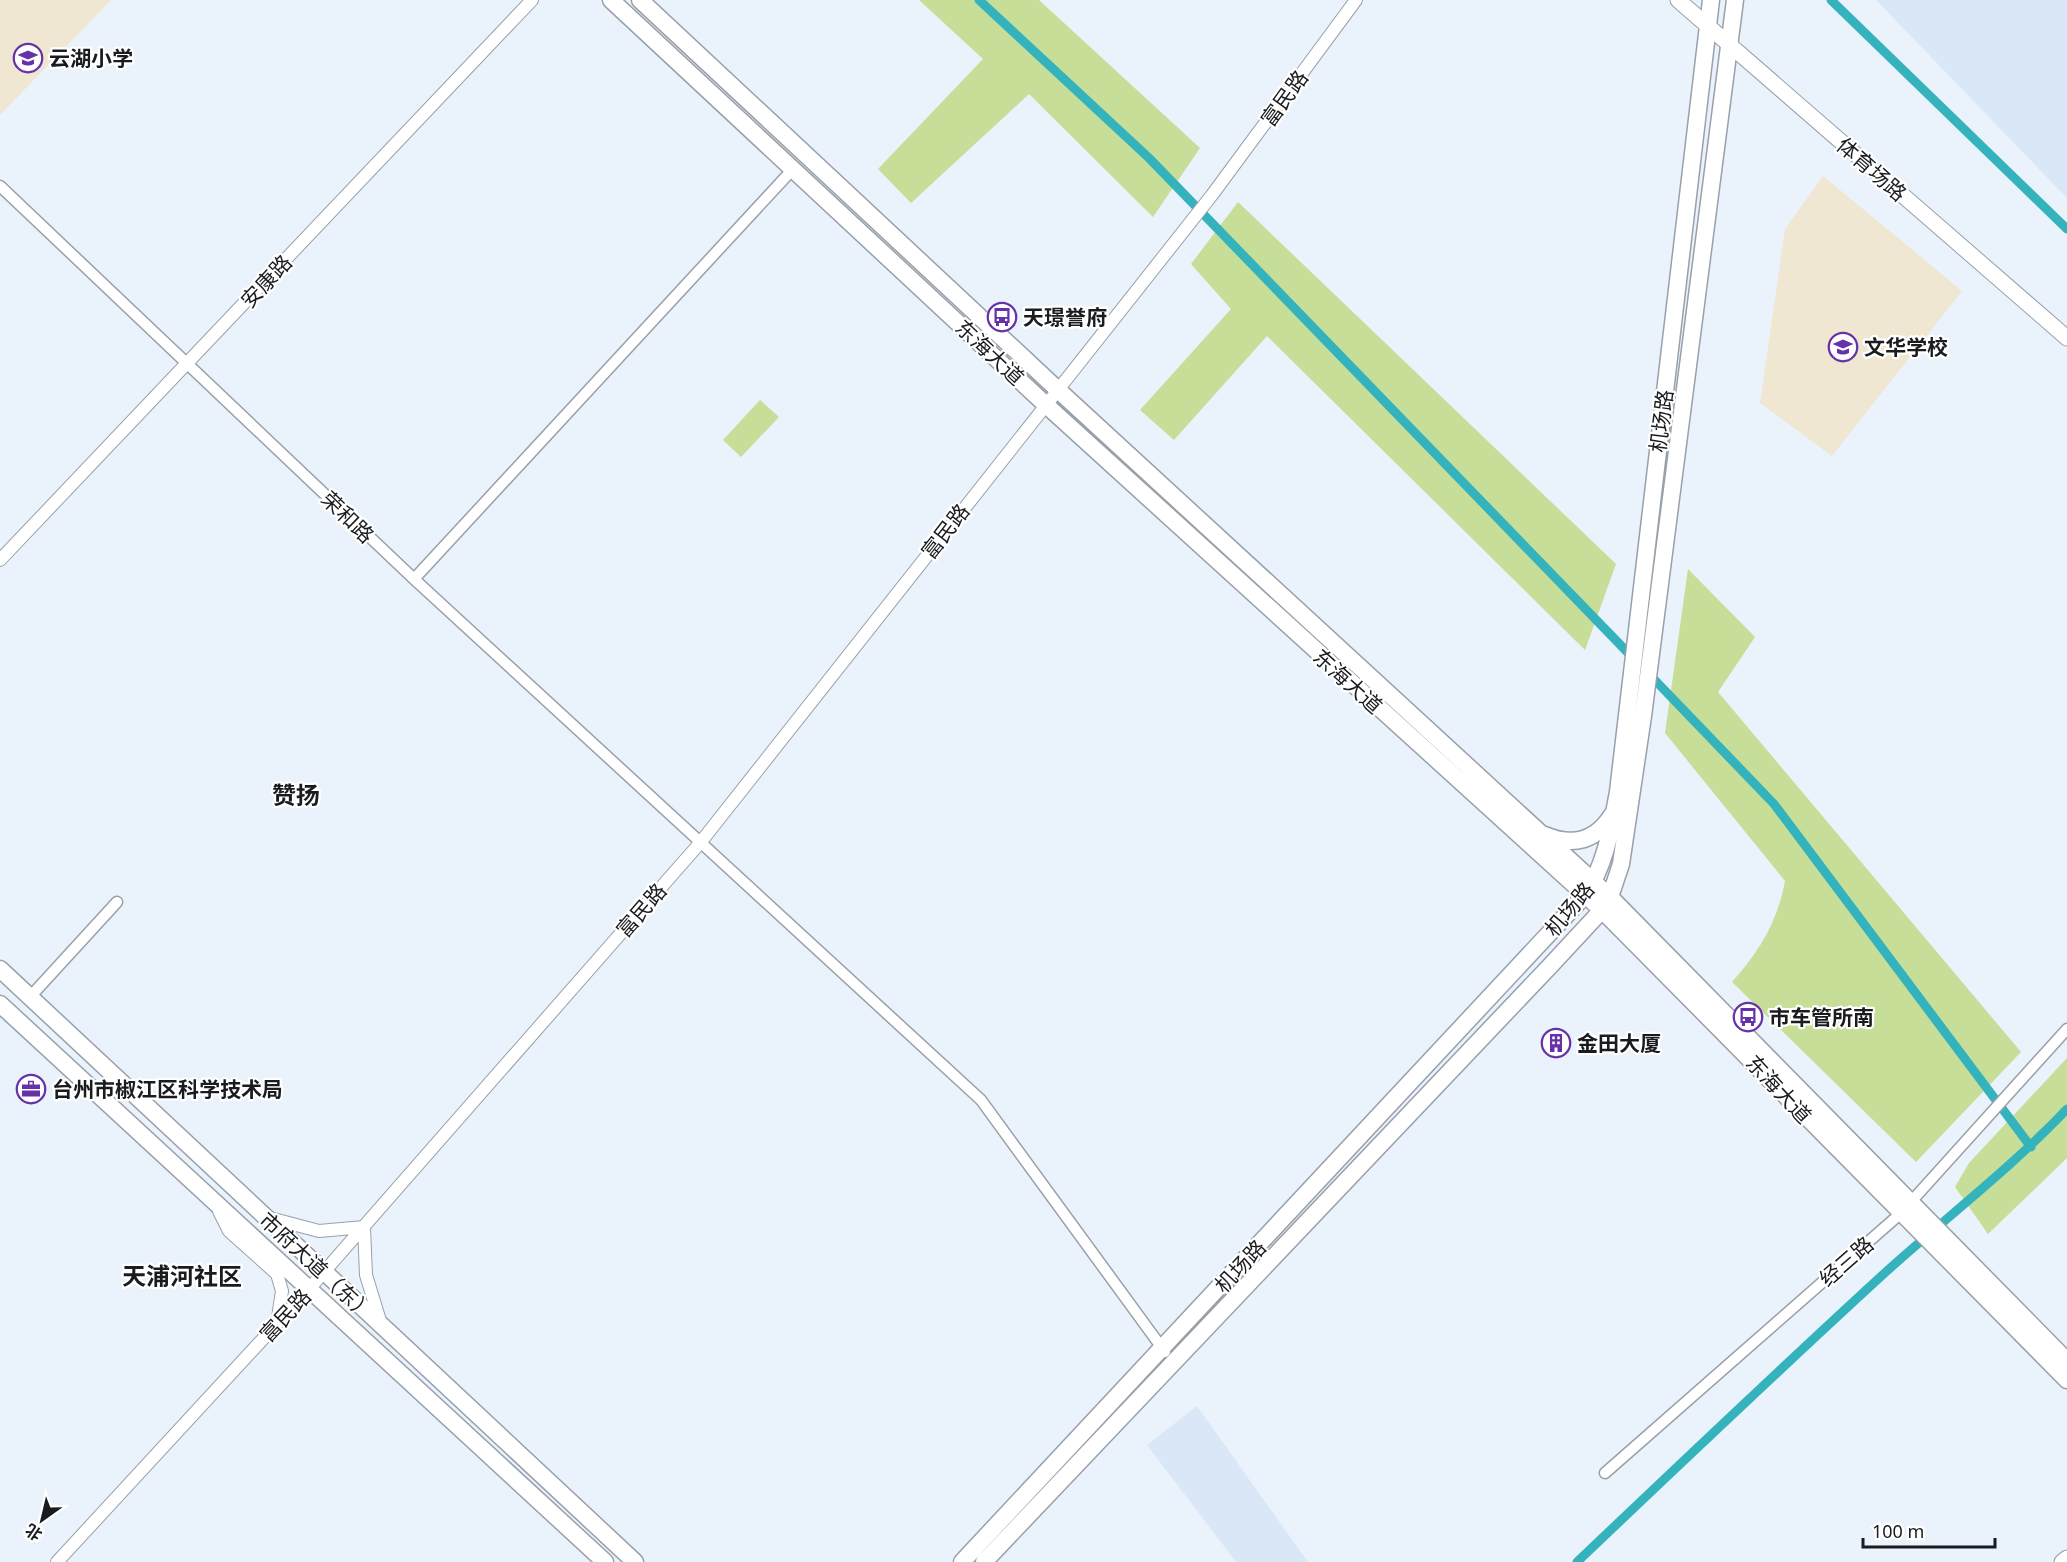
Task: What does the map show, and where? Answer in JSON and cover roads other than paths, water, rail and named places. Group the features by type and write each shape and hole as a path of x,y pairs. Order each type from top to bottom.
{"main road":[{"name":"东海大道","path":"611,0 1045,404 1606,903 1909,1213 2067,1361"},
{"name":"东海大道","path":"640,0 1538,832 1589,889"},
{"name":"体育场路","path":"1678,0 2067,338"},
{"name":"机场路","path":"962,1562 1164,1348 1589,889 1607,849 1615,812 1711,0"},
{"name":"机场路","path":"984,1562 1606,903 1621,864 1644,716 1735,0"},
{"path":"1538,832 1569,842 1586,840 1598,833 1615,812"},
{"name":"市府大道（东）","path":"0,969 635,1562"},
{"name":"市府大道（东）","path":"3,1013 214,1202 605,1562"},
{"name":"东海大道","path":"1946,1248 2067,1380"},
{"path":"2062,1562 2067,1558"}],"street":[{"name":"安康路","path":"0,560 532,0"},
{"name":"富民路","path":"57,1562 309,1289 700,843 1057,388 1212,195 1356,0"},
{"path":"414,579 793,169"},
{"name":"荣和路","path":"0,186 414,579 981,1100 1164,1348 1171,1365"},
{"path":"30,997 117,902"},
{"name":"经三路","path":"1605,1473 1909,1213 1985,1117 2067,1029"},
{"path":"214,1202 229,1231 277,1274 282,1291 277,1324"},
{"path":"265,1217 320,1231 364,1227 366,1275 382,1326"}],"waterway":[{"path":"979,0 1149,158 1635,660"},
{"path":"1831,0 2067,229"},
{"path":"1649,674 1774,804 2031,1147"},
{"path":"1577,1562 1849,1306 2002,1171 2067,1109"}],"place":[{"name":"云湖小学","path":"28,58"},
{"name":"天璟誉府","path":"1002,317"},
{"name":"文华学校","path":"1843,347"},
{"name":"市车管所南","path":"1748,1017"},
{"name":"金田大厦","path":"1556,1043"},
{"name":"台州市椒江区科学技术局","path":"31,1089"}],"district":[{"name":"赞扬","path":"296,794"},
{"name":"天浦河社区","path":"182,1275"}]}
